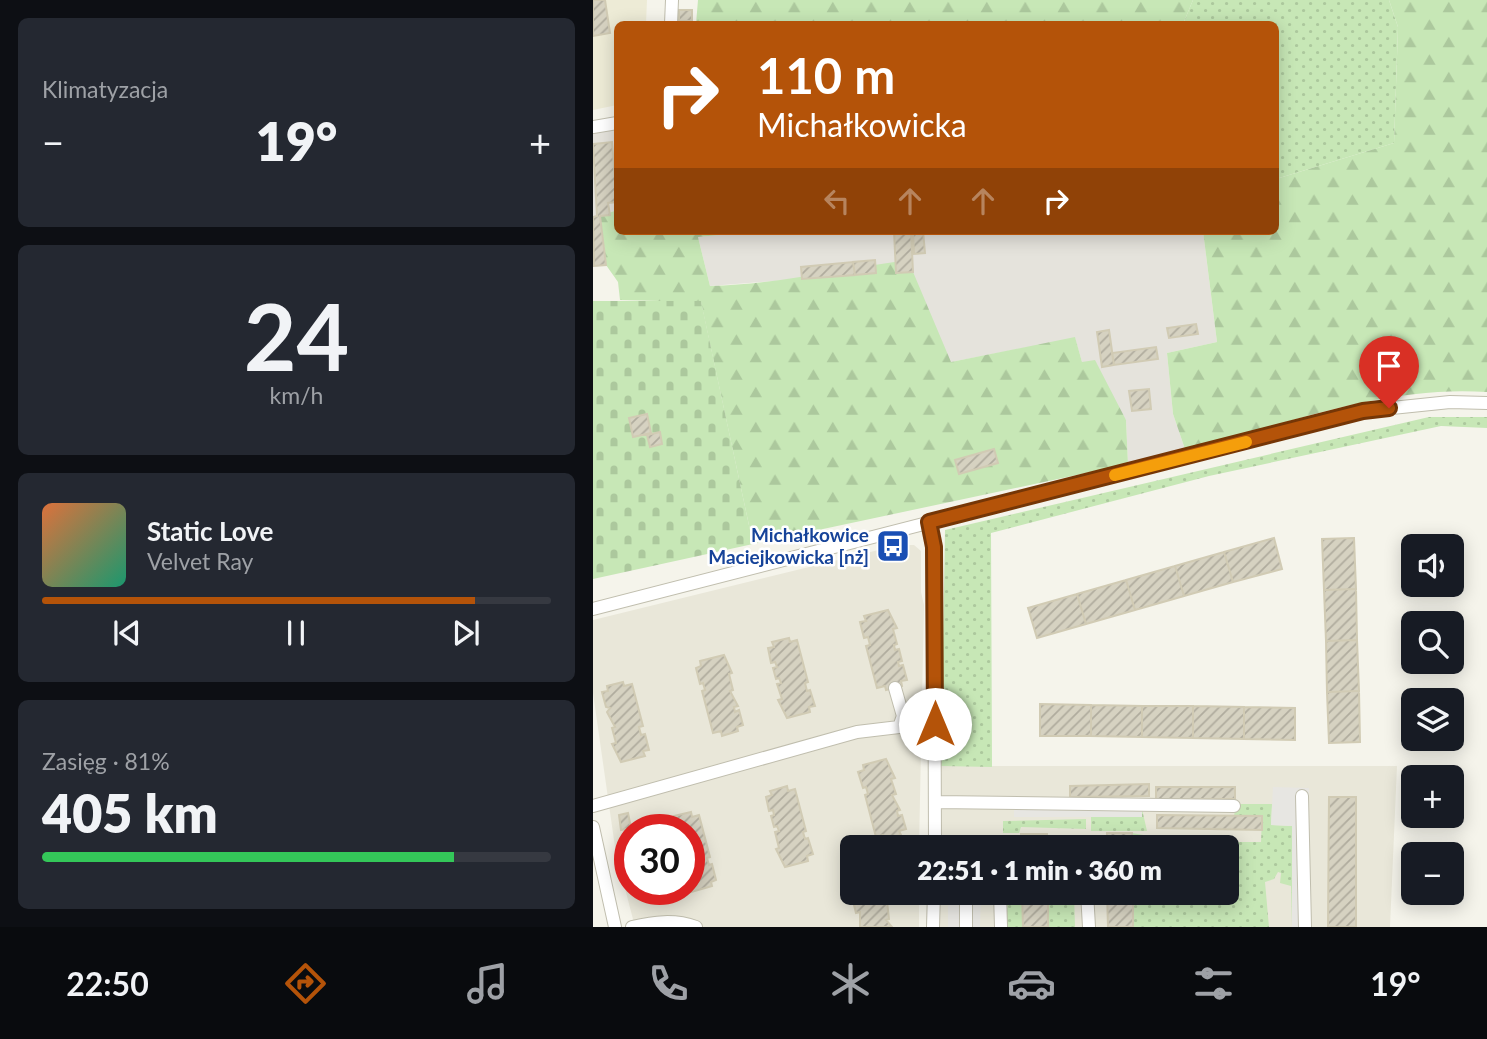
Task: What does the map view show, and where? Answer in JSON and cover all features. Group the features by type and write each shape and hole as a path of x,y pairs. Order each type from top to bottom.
{"street":[{"path":"671,21 672,0"},
{"path":"593,127 614,124"},
{"path":"593,609 1363,411 1450,402 1487,403"},
{"path":"935,521 935,835"},
{"path":"593,806 857,732 899,727 903,716 895,688"},
{"path":"1302,796 1305,927"},
{"path":"936,802 1234,806"},
{"path":"593,827 595,855 614,925 631,927 681,921 696,927"},
{"path":"933,927 934,905"},
{"path":"966,905 966,927"},
{"path":"1000,905 1001,927"},
{"path":"1088,905 1089,927"}],"shaded area":[{"path":"593,0 647,0 646,21 614,21 614,106 593,110"},
{"path":"614,127 614,211 600,216 606,265 593,267 593,131"},
{"path":"1204,235 1217,342 1167,353 1173,414 1186,452 1128,464 1126,420 1082,362 1075,338 951,362 845,269 801,279 710,286 698,237"},
{"path":"899,545 914,545 921,551 921,592 924,605 919,835 840,835 840,905 919,905 919,927 635,927 629,905 705,905 705,814 614,814 614,840 593,693 593,620"},
{"path":"941,766 1397,766 1390,927 940,927 940,905 1239,905 1239,835 941,835"},
{"path":"1273,787 1309,788 1309,826 1301,826 1302,927 1292,927 1292,826 1271,825"},
{"path":"1014,809 1142,809 1142,817 1014,817"},
{"path":"981,905 980,927 948,927 948,906"}],"green space":[{"path":"698,0 1193,0 1184,21 696,21"},
{"path":"1193,0 1389,0 1398,27 1394,143 1279,178 1279,21 1184,21"},
{"path":"1389,0 1487,0 1487,392 1448,391 1372,401 1297,419 1186,452 1173,414 1167,353 1217,342 1204,235 1279,235 1279,178 1394,143 1398,27"},
{"path":"614,211 614,235 719,235 698,237 710,286 785,279 908,260 951,362 1075,337 1082,362 1095,360 1126,420 1128,464 753,544 701,302 620,300 618,282 606,265 600,216"},
{"path":"593,301 701,301 753,544 593,579"},
{"path":"1429,417 1487,417 1487,428 1441,426 1209,476 991,533 992,767 941,766 945,530"},
{"path":"1236,804 1272,804 1271,825 1292,826 1292,927 1291,886 1280,883 1281,873 1278,872 1274,879 1265,882 1269,927 1133,927 1133,905 1239,905 1239,842 1261,842 1262,817 1234,816"},
{"path":"1142,809 1147,831 1091,831 1091,817 1142,817"},
{"path":"1086,819 1086,829 1021,827 1019,833 1003,833 1003,821"},
{"path":"1005,905 1022,905 1023,927 1006,927"},
{"path":"1048,905 1074,905 1075,927 1048,927"}],"building":[{"path":"593,0 605,0 610,33 593,36"},
{"path":"679,10 692,10 692,21 679,21"},
{"path":"612,142 614,166 614,202 608,203 610,215 600,216 606,265 594,266 593,217 597,216 593,144"},
{"path":"894,235 911,235 913,272 896,273"},
{"path":"913,235 923,235 925,253 914,254"},
{"path":"875,260 876,273 855,275 853,262"},
{"path":"853,262 855,275 802,279 801,267"},
{"path":"1196,324 1198,334 1169,338 1167,328"},
{"path":"1109,330 1114,365 1102,367 1097,332"},
{"path":"1156,347 1158,359 1114,365 1112,353"},
{"path":"1149,389 1151,409 1132,411 1129,391"},
{"path":"647,414 651,433 633,437 629,418"},
{"path":"660,432 662,444 650,447 647,435"},
{"path":"994,449 998,463 959,474 955,460"},
{"path":"1274,538 1282,569 1233,582 1224,552"},
{"path":"1354,538 1356,589 1324,590 1322,539"},
{"path":"1224,552 1233,582 1184,596 1175,566"},
{"path":"1175,566 1184,596 1135,610 1126,580"},
{"path":"1126,580 1135,610 1086,624 1077,594"},
{"path":"1356,589 1357,640 1326,641 1324,590"},
{"path":"1077,594 1086,624 1037,638 1028,608"},
{"path":"888,610 897,628 893,629 897,644 894,645 895,650 899,649 902,661 898,662 899,666 903,665 907,680 901,681 902,686 886,690 885,686 877,688 866,646 870,645 868,637 864,638 860,622 866,621 864,616"},
{"path":"789,638 790,642 797,640 808,682 805,683 807,691 810,690 815,706 809,707 810,712 787,718 778,700 782,699 777,684 781,683 779,678 776,679 773,668 777,667 775,662 771,663 768,648 774,647 772,642"},
{"path":"1357,640 1359,691 1327,692 1326,641"},
{"path":"724,655 732,673 729,674 733,690 730,691 738,706 734,707 735,712 739,710 743,725 737,727 738,731 722,736 721,731 713,733 702,691 705,690 703,683 700,684 696,668 701,666 700,661"},
{"path":"623,682 624,686 632,684 643,726 639,727 641,735 645,734 649,750 643,751 645,756 621,762 612,744 616,743 612,728 615,727 607,712 610,708 606,707 602,692 608,691 607,686"},
{"path":"1359,691 1360,742 1329,743 1327,692"},
{"path":"1040,704 1091,705 1091,736 1040,736"},
{"path":"1091,705 1142,706 1142,737 1091,736"},
{"path":"1142,706 1193,706 1193,738 1142,737"},
{"path":"1193,706 1244,707 1244,739 1193,738"},
{"path":"1244,707 1295,708 1295,740 1244,739"},
{"path":"886,759 895,778 891,779 896,794 892,795 900,810 897,811 898,816 902,815 906,829 899,831 901,835 875,835 865,795 868,794 858,772 864,770 863,765"},
{"path":"1149,784 1149,796 1070,797 1070,786"},
{"path":"787,786 788,791 795,789 806,831 803,832 813,854 807,856 808,861 785,867 776,849 779,848 775,832 779,831 777,826 774,827 771,816 774,815 773,810 769,811 766,797 772,795 770,791"},
{"path":"1156,787 1235,787 1235,799 1156,799"},
{"path":"1329,797 1356,797 1356,927 1328,927"},
{"path":"1157,815 1262,816 1262,830 1157,828"},
{"path":"1107,833 1132,833 1132,835"},
{"path":"705,838 710,857 707,858 709,865 712,864 716,880 711,882 712,886 705,888"},
{"path":"854,905 887,905 889,919 886,920 892,927 860,927 860,912 856,913"},
{"path":"1022,905 1048,905 1048,927 1023,927"},
{"path":"1107,905 1133,905 1133,927 1108,927"}],"slow traffic":[{"path":"1115,475 1246,442"}],"place":[{"name":"Michałkowice Maciejkowicka [nż]","path":"893,546"}],"route":[{"path":"935,724 934,547 929,522 1363,411 1389,408"}]}
